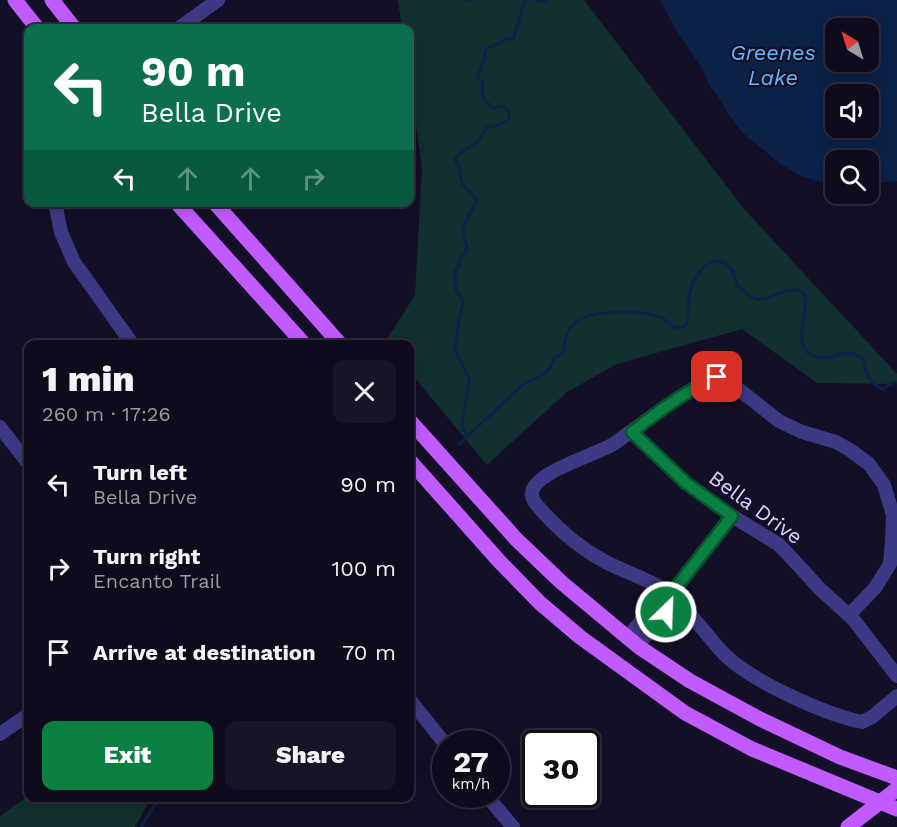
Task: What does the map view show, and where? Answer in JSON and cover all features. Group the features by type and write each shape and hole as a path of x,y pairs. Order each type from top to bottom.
{"main road":[{"path":"15,0 34,24"},
{"path":"52,0 71,24"},
{"path":"181,207 300,340"},
{"path":"218,207 337,340"},
{"path":"414,425 516,539 561,582 632,642 690,681 760,719 840,757 897,778"},
{"path":"414,465 540,603 580,637 686,713 752,749 897,809"},
{"path":"616,663 632,642"},
{"path":"848,827 897,789"}],"street":[{"path":"185,24 218,0"},
{"path":"56,207 61,232 74,262 130,340"},
{"path":"849,615 875,588 890,564 892,515 884,485 869,464 850,450 836,442 802,432 779,421 723,378 717,377 703,383 663,408 606,449 556,469 539,482 532,491 535,503 580,547 643,578 670,595 692,615 726,656 771,686 814,706 850,720 862,722 872,717 897,696"},
{"path":"0,427 24,458"},
{"name":"Bella Drive","path":"632,432 686,483 732,516 778,544 820,589 849,615 897,676"},
{"path":"632,642 666,612 670,595 732,516"},
{"path":"414,705 434,730"},
{"path":"0,734 24,718"},
{"path":"497,808 513,827"}],"green space":[{"path":"398,0 584,0 744,209 897,374 897,384 817,383 742,329 617,364 567,392 487,465 414,377 414,340 386,340 415,295 422,168 414,110 414,24 401,24"},
{"path":"24,799 24,802 149,802 135,827 0,827 0,816"}],"water":[{"name":"Greenes Lake","path":"660,0 897,0 897,181 879,183 879,150 825,150 825,183 801,176 779,163 743,133 709,85 702,68 676,30"}],"waterway":[{"path":"467,436 462,423 469,382 455,350 463,305 463,300 456,291 455,271 467,247 464,238 465,222 477,201 462,183 455,159 479,141 486,128 502,124 509,118 508,111 502,106 491,108 482,94 483,82 477,78 486,49 505,39 513,39 525,0"},
{"path":"536,0 543,2 547,0"},
{"path":"459,444 525,383 547,372 554,358 563,353 569,330 582,319 602,313 638,313 659,317 676,328 684,327 694,281 700,271 715,260 725,263 733,273 738,287 753,298 764,300 791,290 802,292 805,298 802,339 804,348 811,355 823,358 851,353 864,360 867,374 875,385 883,389 894,382 897,383"},
{"path":"141,827 157,802"}],"route":[{"path":"666,612 670,595 732,516 686,483 632,432 663,408 717,377"}]}
